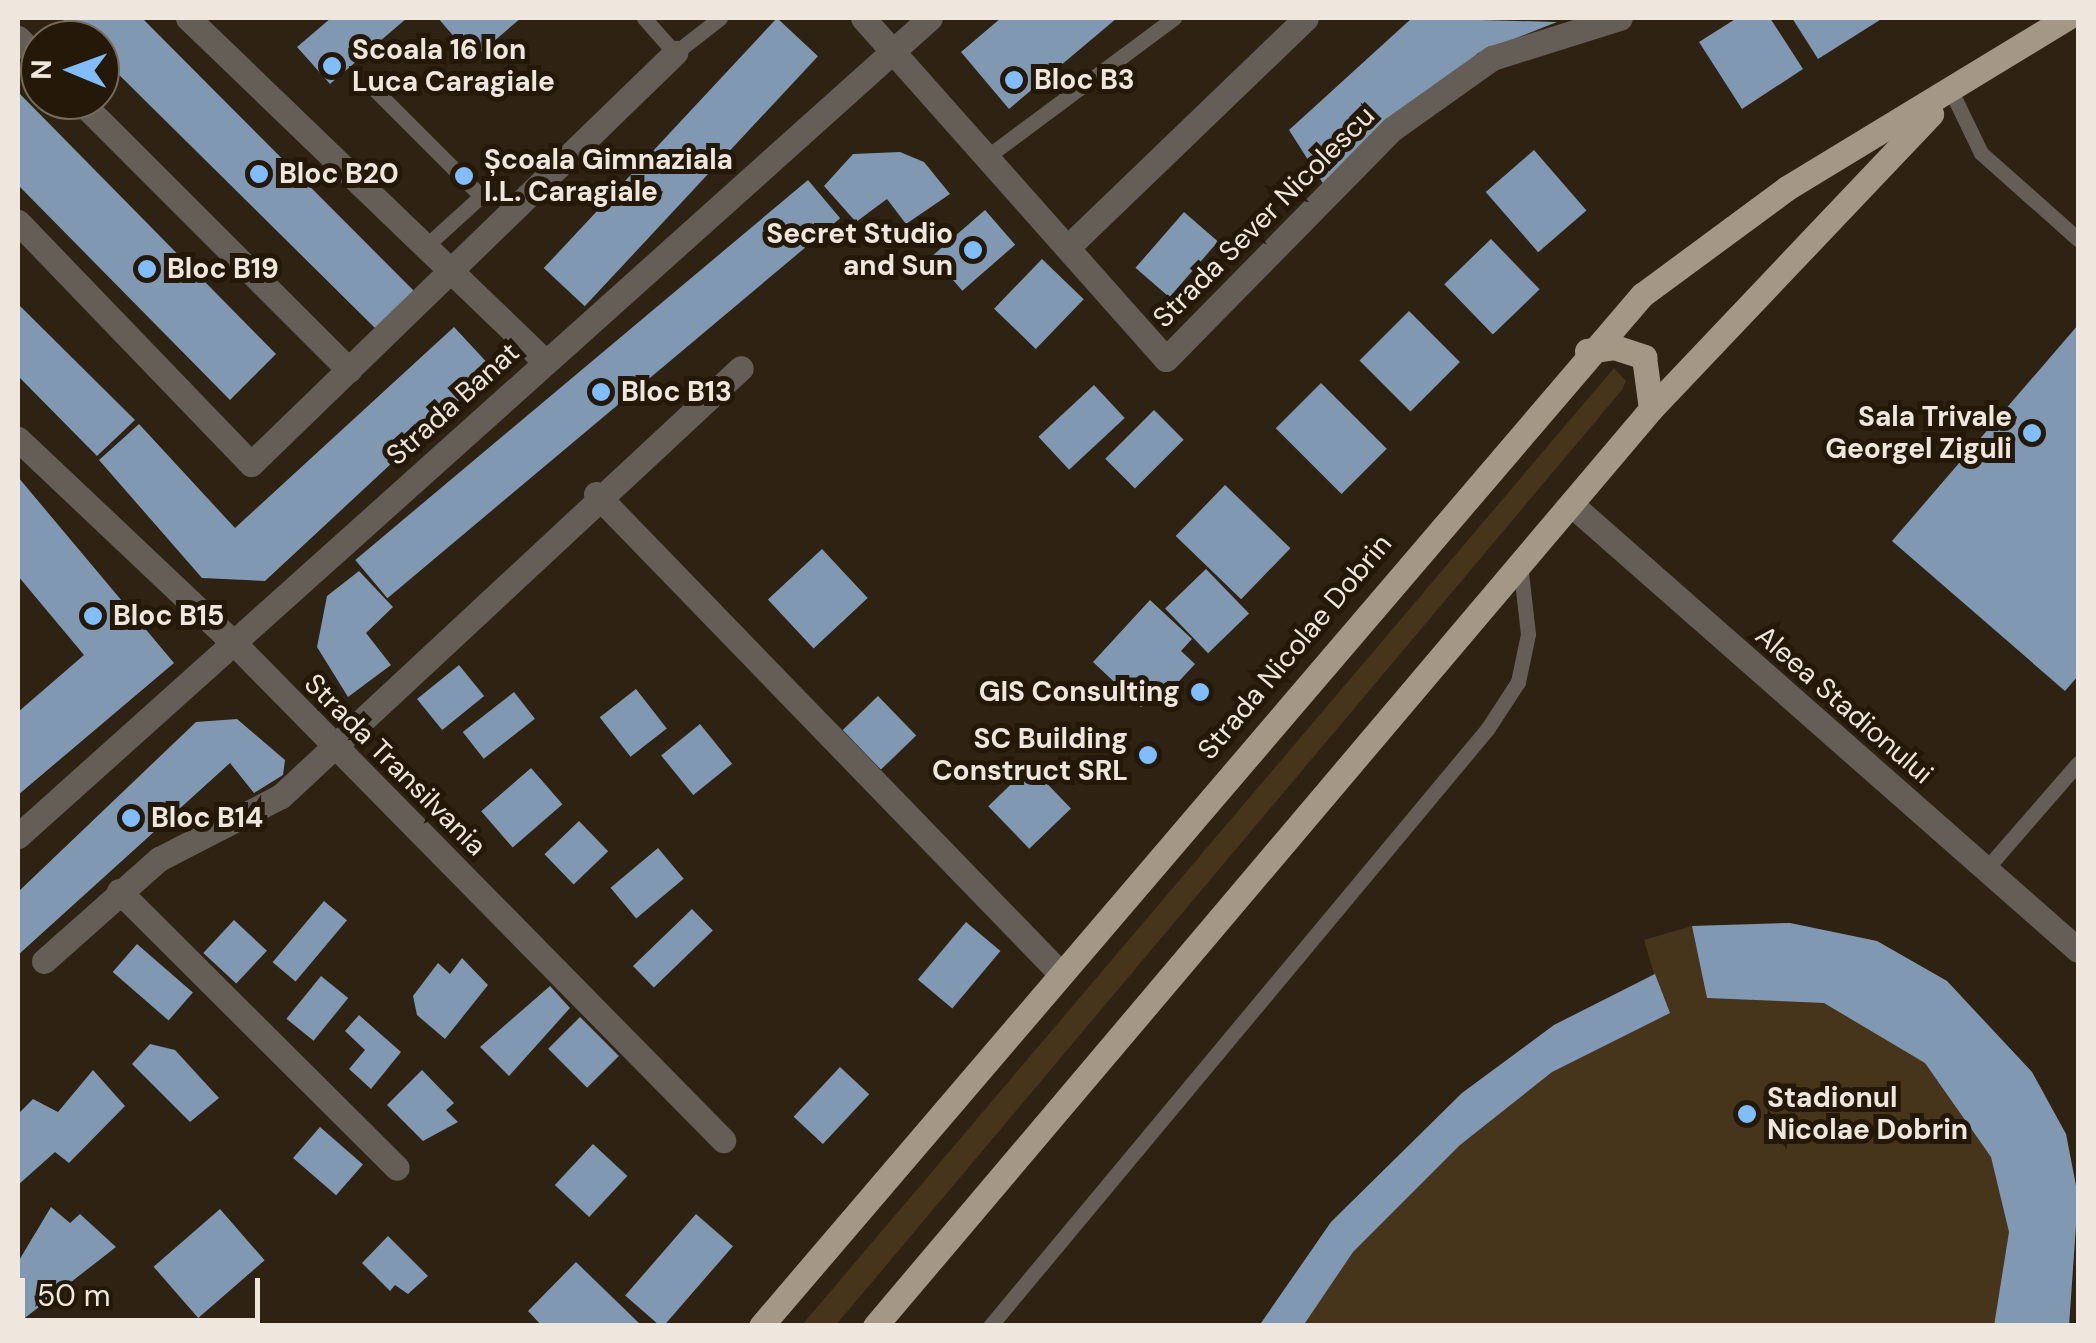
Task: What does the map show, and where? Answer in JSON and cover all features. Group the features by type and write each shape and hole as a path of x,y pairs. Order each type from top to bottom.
{"main road":[{"name":"Strada Nicolae Dobrin","path":"761,1326 1587,351 1716,236 2067,18"},
{"name":"Strada Nicolae Dobrin","path":"875,1326 1651,409 1952,92"},
{"path":"1587,351 1644,357 1651,409"}],"street":[{"path":"863,18 894,48 1068,247 1306,18"},
{"name":"Strada Banat","path":"18,836 930,18"},
{"name":"Strada Sever Nicolescu","path":"1068,247 1166,359 1392,129 1492,58 1620,18"},
{"path":"199,21 545,362"},
{"path":"18,222 251,464 675,53"},
{"path":"99,120 349,370"},
{"path":"44,961 159,858 281,796 330,741 596,494 741,368"},
{"name":"Strada Transilvania","path":"18,438 233,642 723,1140"},
{"path":"596,494 1059,972"},
{"name":"Aleea Stadionului","path":"1571,504 2078,950"},
{"path":"119,890 397,1168"}],"lane":[{"path":"644,18 675,53 720,18"},
{"path":"988,156 1174,18"},
{"path":"375,90 481,196 425,247"},
{"path":"1952,92 1980,153 2078,239"},
{"path":"990,1326 1488,728 1518,682 1528,634 1520,564"},
{"path":"1986,869 2078,764"}],"shaded area":[{"path":"1614,368 1626,381 1622,390 836,1325 802,1325"},
{"name":"Stadionul Nicolae Dobrin","path":"1790,923 1877,941 1947,981 2032,1072 2066,1134 2078,1196 2069,1325 1259,1326 1331,1222 1462,1093 1554,1025 1654,974 1644,940 1692,926"}],"building":[{"name":"Bloc B20","path":"142,18 415,292 377,330 120,76 120,20 63,20"},
{"name":"Scoala 16 Ion Luca Caragiale","path":"331,18 407,18 330,84 297,47"},
{"name":"Scoala 16 Ion Luca Caragiale","path":"438,18 521,18 473,59"},
{"path":"777,18 818,56 585,306 544,268"},
{"name":"Bloc B3","path":"1001,18 1117,18 1009,109 961,52"},
{"path":"1412,18 1557,22 1478,53 1326,188 1289,130"},
{"path":"1737,18 1770,18 1803,69 1742,109 1699,42"},
{"path":"1792,18 1883,18 1818,59"},
{"name":"Bloc B19","path":"18,92 20,120 46,120 276,354 230,400 18,185"},
{"path":"1534,150 1586,210 1538,252 1486,192"},
{"path":"900,152 924,162 950,194 906,224 887,199 856,222 824,186 853,154"},
{"name":"Bloc B13","path":"808,180 840,218 387,598 355,560"},
{"name":"Secret Studio and Sun","path":"985,210 1015,245 962,291 932,256"},
{"path":"1184,212 1218,242 1169,297 1135,268"},
{"path":"1491,239 1540,289 1493,335 1444,284"},
{"path":"1042,259 1084,299 1036,349 994,309"},
{"path":"18,304 135,420 97,456 18,376"},
{"path":"1409,311 1460,362 1410,411 1360,360"},
{"name":"Sala Trivale Georgel Ziguli","path":"2078,325 2078,676 2065,691 1892,541"},
{"path":"454,327 493,369 265,581 202,578 99,460 139,424 235,528"},
{"path":"1321,383 1387,449 1342,494 1276,428"},
{"path":"1094,385 1125,418 1069,470 1038,437"},
{"path":"1154,410 1184,440 1135,488 1105,459"},
{"name":"Bloc B15","path":"18,477 174,663 18,795 18,712 84,655 18,576"},
{"path":"1225,485 1290,548 1241,599 1176,536"},
{"path":"822,549 868,598 814,648 768,599"},
{"path":"1206,569 1249,614 1208,653 1165,609"},
{"path":"359,571 393,607 366,633 391,665 348,697 317,647 327,596"},
{"path":"1150,600 1192,639 1181,651 1195,664 1157,705 1149,698 1141,707 1093,662"},
{"path":"459,665 484,696 442,730 417,699"},
{"path":"636,689 667,728 631,757 600,717"},
{"path":"514,692 535,719 484,759 463,732"},
{"path":"878,696 916,736 881,770 843,730"},
{"name":"Bloc B14","path":"237,719 285,760 283,775 254,793 230,763 18,955 18,892 196,722"},
{"path":"700,724 732,764 693,795 661,755"},
{"path":"1030,766 1071,808 1029,849 988,806"},
{"path":"531,768 562,804 513,848 481,811"},
{"path":"579,821 608,851 574,885 544,854"},
{"path":"658,848 684,879 636,918 611,888"},
{"path":"324,901 347,920 296,982 273,962"},
{"path":"692,909 713,931 654,988 633,966"},
{"path":"234,920 267,951 236,984 203,953"},
{"path":"966,922 1000,951 952,1008 918,979"},
{"path":"1790,923 1877,941 1947,981 2032,1072 2066,1134 2078,1196 2069,1326 1994,1326 2009,1232 1991,1157 1925,1063 1824,1003 1707,998 1692,926"},
{"path":"137,944 193,993 169,1020 113,972"},
{"path":"462,958 488,985 445,1039 417,1015 413,996 438,963 450,974"},
{"path":"1655,974 1670,1013 1552,1072 1460,1145 1353,1252 1303,1326 1259,1326 1331,1222 1462,1093 1554,1025"},
{"path":"321,976 348,998 314,1041 286,1019"},
{"path":"550,986 570,1008 509,1076 480,1047"},
{"path":"359,1015 401,1052 371,1089 349,1069 365,1050 345,1031"},
{"path":"580,1017 619,1056 587,1088 548,1049"},
{"path":"150,1044 175,1050 219,1098 190,1122 132,1064"},
{"path":"840,1067 869,1094 823,1144 794,1117"},
{"path":"93,1070 125,1106 69,1163 55,1152 18,1185 18,1114 33,1099 58,1112"},
{"path":"422,1070 454,1103 446,1110 458,1122 423,1141 387,1105"},
{"path":"320,1127 363,1164 336,1195 293,1158"},
{"path":"593,1144 627,1176 589,1217 555,1185"},
{"path":"51,1207 70,1223 80,1214 116,1247 21,1321 18,1262"},
{"path":"220,1209 265,1260 198,1318 154,1267"},
{"path":"696,1214 733,1246 664,1326 625,1296"},
{"path":"388,1236 428,1276 408,1294 395,1285 390,1291 362,1263"},
{"path":"576,1262 642,1326 542,1326 528,1311"}],"place":[{"name":"Scoala 16 Ion Luca Caragiale","path":"332,66"},
{"name":"Bloc B3","path":"1014,80"},
{"name":"Bloc B20","path":"259,174"},
{"name":"Școala Gimnaziala I.L. Caragiale","path":"464,176"},
{"name":"Secret Studio and Sun","path":"973,250"},
{"name":"Bloc B19","path":"147,269"},
{"name":"Bloc B13","path":"601,392"},
{"name":"Sala Trivale Georgel Ziguli","path":"2032,433"},
{"name":"Bloc B15","path":"93,616"},
{"name":"GIS Consulting","path":"1200,692"},
{"name":"SC Building Construct SRL","path":"1148,755"},
{"name":"Bloc B14","path":"131,818"},
{"name":"Stadionul Nicolae Dobrin","path":"1747,1114"}]}
